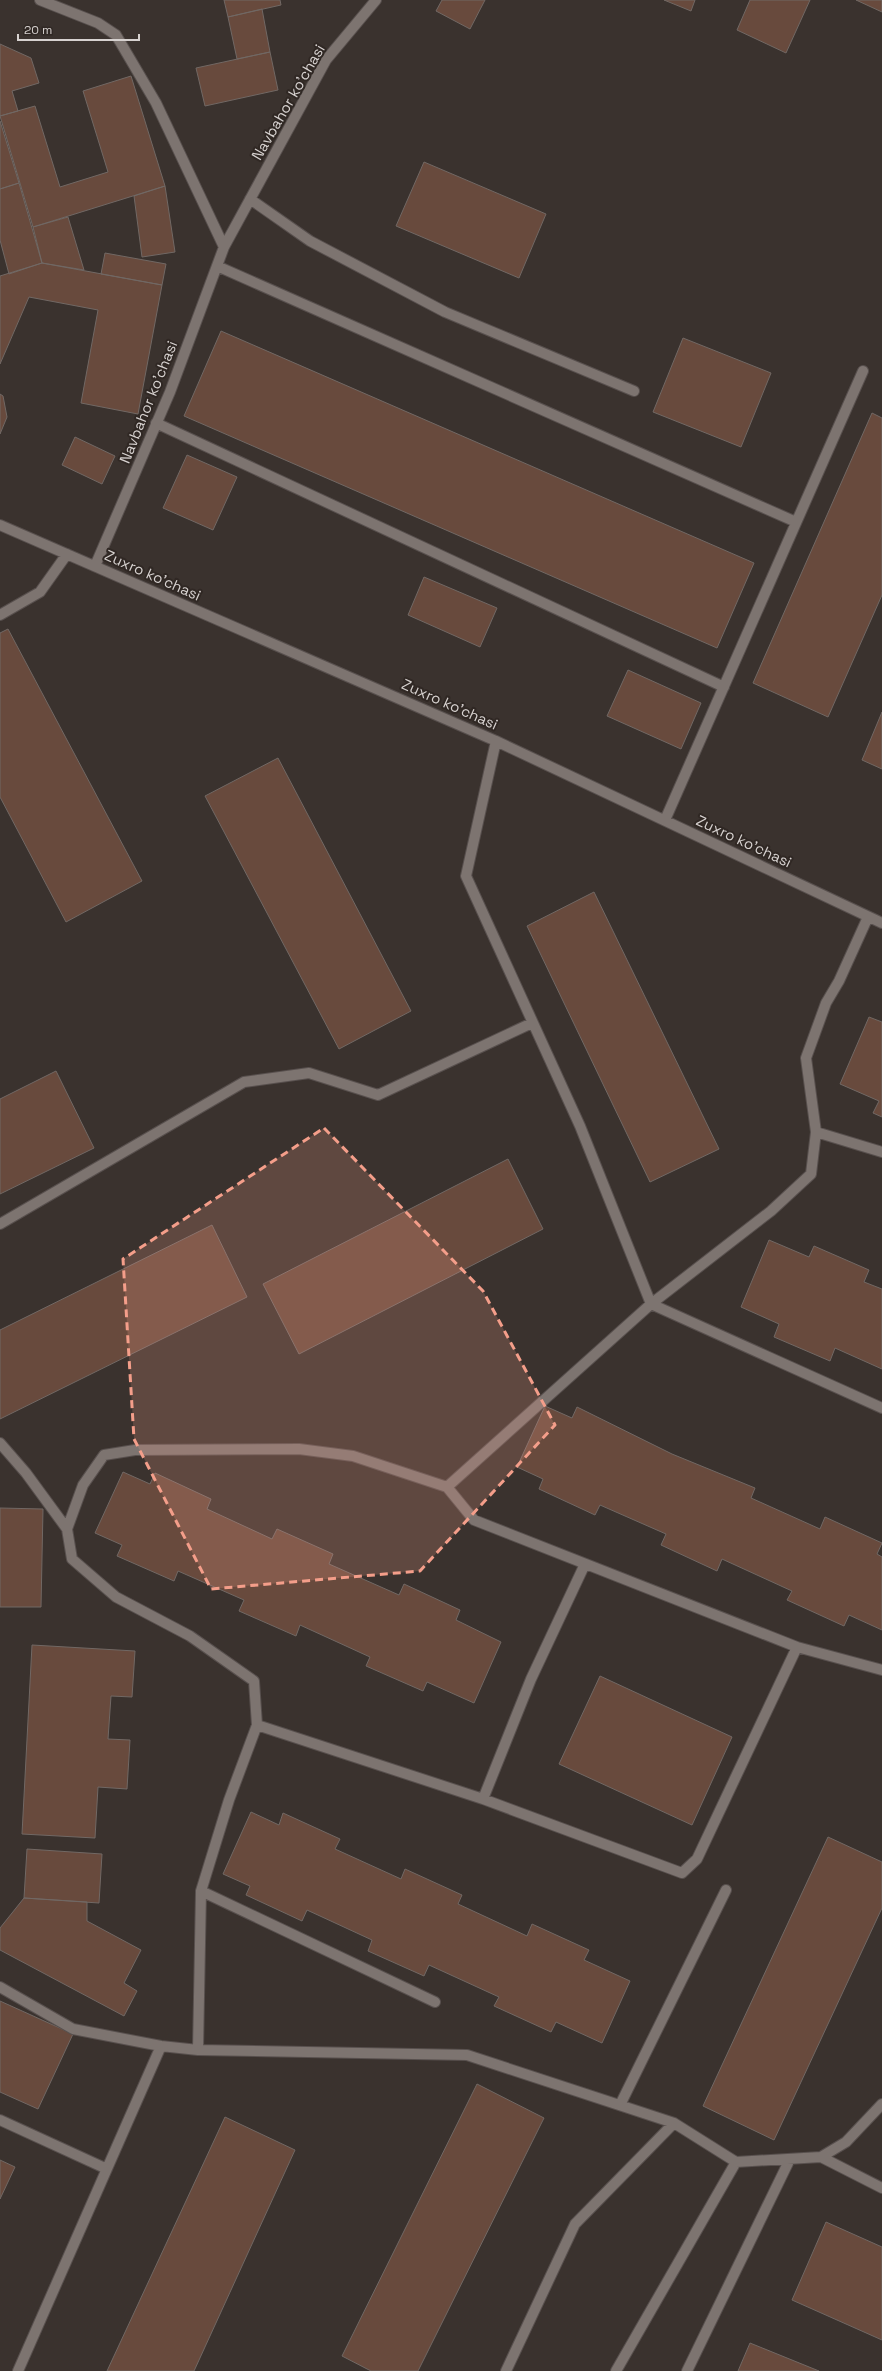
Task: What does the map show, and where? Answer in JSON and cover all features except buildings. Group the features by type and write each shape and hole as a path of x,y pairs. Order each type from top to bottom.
{"street":[{"path":"40,0 45,4 98,23 116,35 156,103 224,247"},
{"name":"Navbahor ko'chasi","path":"95,566 156,423 224,247 326,60 376,0"},
{"path":"250,199 310,242 445,312 634,391"},
{"path":"217,266 796,522"},
{"path":"664,820 863,371"},
{"path":"156,423 724,687"},
{"name":"Zuxro ko'chasi","path":"0,526 496,741 882,923"},
{"path":"0,614 40,592 67,554"},
{"path":"496,741 466,876 580,1126 651,1304 882,1408"},
{"path":"447,1487 651,1304 771,1211 811,1174 816,1132 806,1058 826,1003 839,981 868,917"},
{"path":"0,1224 244,1082 309,1073 378,1095 532,1023"},
{"path":"816,1132 882,1152"},
{"path":"0,1443 26,1472 67,1529 72,1559 116,1597 190,1636 254,1681 257,1725 229,1800 201,1891 198,2050"},
{"path":"67,1529 83,1485 104,1455 135,1450 299,1449 353,1456 447,1487 474,1520 797,1647 882,1670"},
{"path":"484,1799 531,1679 585,1564"},
{"path":"257,1725 484,1799 682,1873 697,1859 797,1647"},
{"path":"620,2105 726,1890"},
{"path":"201,1891 435,2002"},
{"path":"0,1987 73,2029 162,2046 198,2050 467,2055 674,2123 736,2162 821,2157 846,2142 882,2104"},
{"path":"18,2371 162,2046"},
{"path":"0,2120 107,2169"},
{"path":"506,2371 575,2224 674,2123"},
{"path":"821,2157 882,2188"},
{"path":"687,2371 790,2159"},
{"path":"616,2371 736,2162"}],"highlighted area":[{"path":"324,1128 483,1291 555,1425 420,1571 211,1589 134,1439 123,1259"}]}
